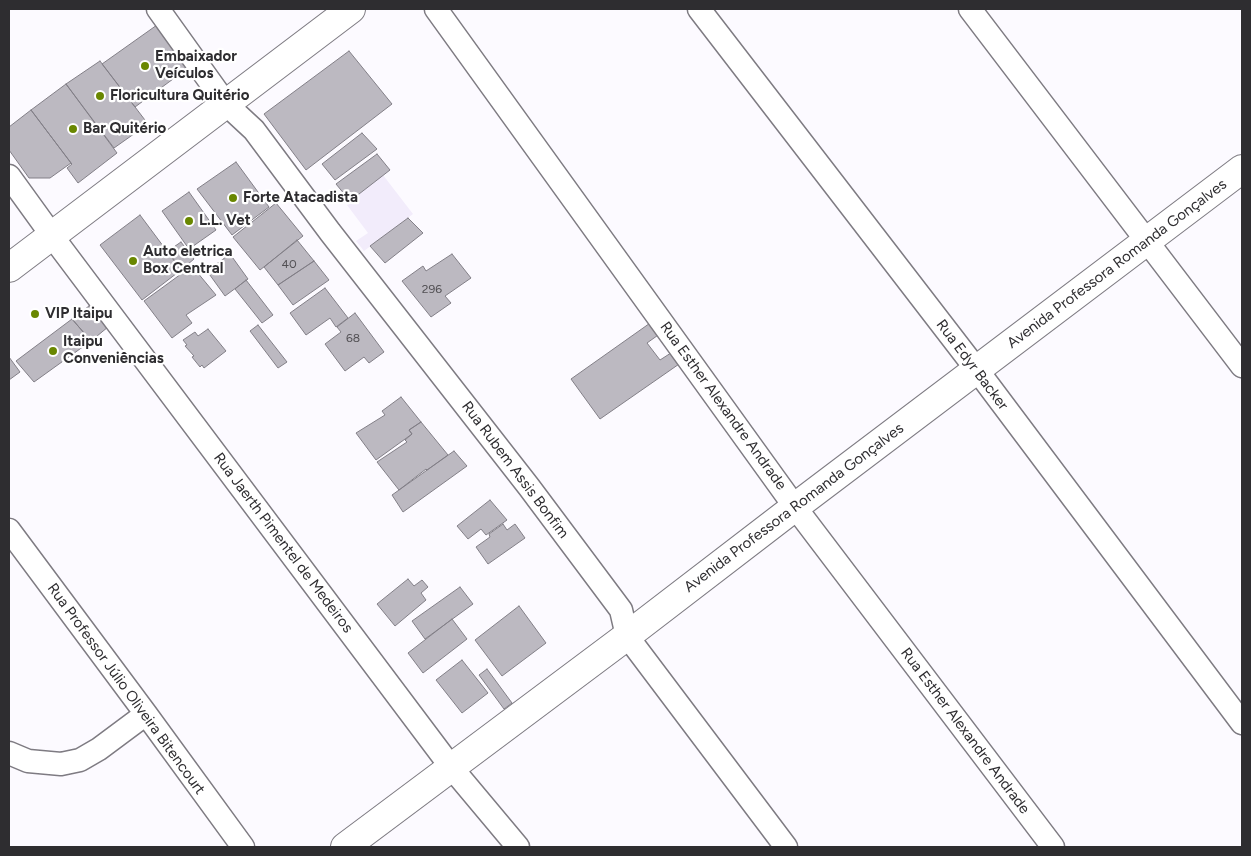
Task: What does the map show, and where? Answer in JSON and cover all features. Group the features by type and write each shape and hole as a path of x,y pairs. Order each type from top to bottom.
{"street":[{"name":"Rua Rubem Assis Bonfim","path":"158,9 226,104 254,130 330,232 530,487 621,610 627,636 786,847"},
{"path":"9,268 350,9"},
{"name":"Rua Esther Alexandre Andrade","path":"436,9 795,507 1052,847"},
{"name":"Rua Edyr Backer","path":"699,9 976,370 1242,723"},
{"path":"970,9 1242,366"},
{"name":"Avenida Professora Romanda Gonçalves","path":"345,847 627,636 1242,169"},
{"name":"Rua Jaerth Pimentel de Medeiros","path":"9,176 451,767 518,847"},
{"name":"Rua Professor Júlio Oliveira Bitencourt","path":"9,530 243,847"},
{"path":"9,753 28,761 61,764 80,760 99,749 146,714"}],"shaded area":[{"path":"383,175 413,214 364,251 356,241 368,233 347,205 353,202 351,200"}],"building":[{"name":"Embaixador Veículos","path":"157,25 188,68 135,107 102,64"},
{"path":"349,51 392,104 306,170 264,114"},
{"name":"Floricultura Quitério","path":"100,61 148,124 114,148 66,84"},
{"name":"Bar Quitério","path":"66,84 117,153 78,183 67,168 72,164 31,110"},
{"path":"31,110 71,163 50,178 29,178 9,150 9,127"},
{"path":"362,133 377,149 335,180 322,164"},
{"path":"377,154 390,170 350,201 336,184"},
{"name":"Forte Atacadista","path":"236,162 269,207 232,235 197,189"},
{"name":"L.L. Vet","path":"189,192 216,230 189,249 162,211"},
{"path":"276,203 303,236 260,270 233,237"},
{"path":"140,215 181,270 142,300 100,245"},
{"path":"408,218 423,233 385,263 370,246"},
{"path":"297,240 314,261 278,285 264,267"},
{"path":"181,242 194,259 181,270 168,251"},
{"path":"230,254 248,279 225,296 207,271"},
{"path":"452,254 471,278 445,296 451,303 431,317 402,281 423,266 426,271"},
{"path":"314,261 329,280 293,305 278,285"},
{"path":"192,266 216,295 186,315 192,323 172,338 144,301"},
{"path":"246,280 273,315 262,323 235,289"},
{"path":"325,288 348,318 336,327 330,318 306,335 290,313"},
{"path":"89,306 108,327 91,341 72,319"},
{"path":"355,313 384,352 369,363 364,357 345,371 325,344 341,332 337,327"},
{"name":"Itaipu Conveniências","path":"72,319 91,341 34,382 16,361"},
{"path":"653,321 661,333 647,343 660,360 674,351 682,362 600,419 571,379"},
{"path":"258,325 287,362 278,368 250,331"},
{"path":"208,329 226,351 204,368 202,365 200,367 192,357 194,356 185,346 187,345 183,340 195,332 198,336"},
{"path":"9,357 20,372 9,380"},
{"path":"401,397 421,422 409,430 412,434 376,460 356,433 385,415 382,411"},
{"path":"421,422 448,455 399,490 377,462 407,442 405,440 412,434 409,430"},
{"path":"454,451 467,466 403,512 392,495"},
{"path":"490,500 507,520 486,535 481,529 468,539 457,526"},
{"path":"503,524 507,530 515,524 525,538 488,564 476,547"},
{"path":"408,579 414,586 422,580 428,587 421,593 426,600 395,626 377,604"},
{"path":"460,587 473,604 425,639 412,621"},
{"path":"519,606 546,643 502,676 475,640"},
{"path":"452,619 467,639 423,673 408,653"},
{"path":"462,660 488,693 462,713 436,680"},
{"path":"487,669 512,703 504,709 479,675"}],"place":[{"name":"Embaixador Veículos","path":"145,66"},
{"name":"Floricultura Quitério","path":"100,96"},
{"name":"Bar Quitério","path":"73,129"},
{"name":"Forte Atacadista","path":"233,198"},
{"name":"L.L. Vet","path":"189,221"},
{"name":"Auto eletrica Box Central","path":"133,261"},
{"name":"VIP Itaipu","path":"35,314"},
{"name":"Itaipu Conveniências","path":"53,351"}]}
